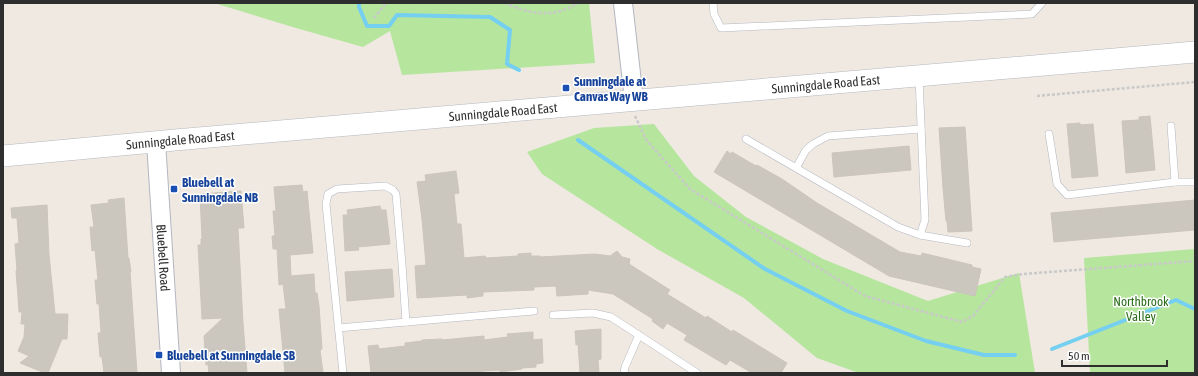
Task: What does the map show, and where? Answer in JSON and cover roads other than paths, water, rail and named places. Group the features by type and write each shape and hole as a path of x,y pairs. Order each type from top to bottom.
{"main road":[{"name":"Sunningdale Road East","path":"3,156 1195,52"}],"street":[{"path":"623,3 634,100"},
{"name":"Bluebell Road","path":"156,142 171,373"}],"lane":[{"path":"713,3 714,14 721,28 1032,14 1042,3"},
{"path":"918,76 925,220 920,235"},
{"path":"1171,126 1175,182"},
{"path":"796,168 806,150 813,144 828,136 921,129"},
{"path":"1049,134 1057,184 1067,195 1175,182 1195,182"},
{"path":"746,139 898,227 920,235 967,243"},
{"path":"343,373 326,204 328,194 337,189 385,186 393,190 396,194 406,322"},
{"path":"338,328 534,311"},
{"path":"552,315 593,313 611,317 697,373"},
{"path":"624,373 625,367 639,335"}],"waterway":[{"path":"359,3 359,7 367,26 389,26 397,15 490,17 510,30 507,64 519,70"},
{"path":"578,140 765,269 847,311 926,341 984,355 1015,355"},
{"path":"1052,349 1176,300 1195,309"}],"place":[{"name":"Sunningdale at Canvas Way WB","path":"566,88"},
{"name":"Bluebell at Sunningdale NB","path":"174,189"},
{"name":"Bluebell at Sunningdale SB","path":"159,355"}],"park label":[{"name":"Northbrook Valley","path":"1141,308"}]}
